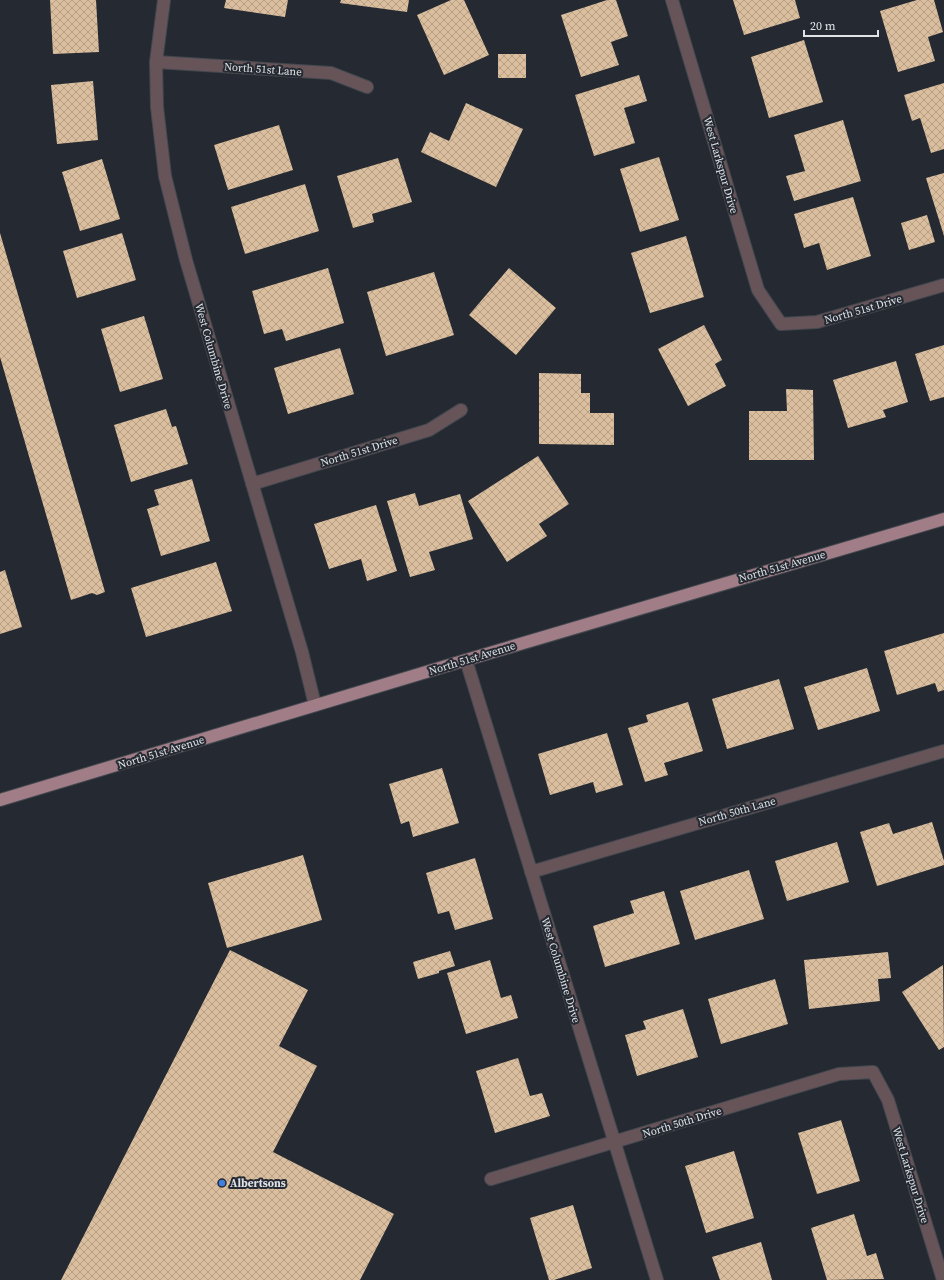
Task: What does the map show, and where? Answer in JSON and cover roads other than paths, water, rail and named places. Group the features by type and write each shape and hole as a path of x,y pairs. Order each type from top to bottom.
{"main road":[{"name":"North 51st Avenue","path":"0,800 466,660 944,519"}],"street":[{"name":"West Columbine Drive","path":"164,0 156,62 157,107 165,176 188,267 302,652 315,705"},
{"name":"West Larkspur Drive","path":"672,0 758,290 781,324"},
{"name":"North 51st Lane","path":"156,62 331,73 367,87"},
{"name":"North 51st Drive","path":"781,324 817,322 944,285"},
{"name":"North 51st Drive","path":"252,484 429,430 461,410"},
{"name":"West Columbine Drive","path":"466,660 656,1280"},
{"name":"North 50th Lane","path":"531,872 944,751"},
{"name":"West Larkspur Drive","path":"873,1072 888,1100 943,1280"},
{"name":"North 50th Drive","path":"491,1179 839,1074 873,1072"}],"place":[{"name":"Albertsons","path":"222,1183"}]}
